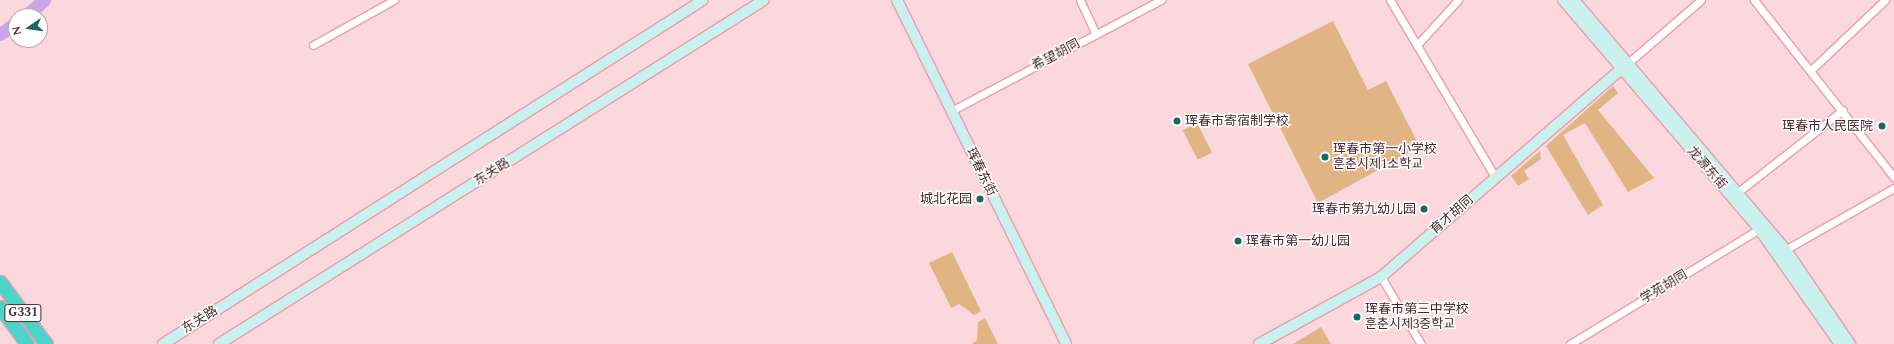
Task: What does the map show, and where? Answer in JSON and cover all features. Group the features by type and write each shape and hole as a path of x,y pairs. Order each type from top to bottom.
{"highway":[{"name":"G331","path":"0,282 46,344"},
{"name":"G331","path":"0,307 27,344"}],"main road":[{"name":"东关路","path":"163,344 703,0"},
{"name":"东关路","path":"219,344 764,0"},
{"name":"珲春东街","path":"897,0 1066,344"},
{"name":"龙源东街","path":"1563,0 1625,66 1738,192 1850,344"},
{"name":"龙源东街","path":"1574,0 1625,66 1759,229 1782,252 1840,344"},
{"name":"育才胡同","path":"1259,344 1381,277 1625,66"}],"street":[{"path":"313,45 394,0"},
{"path":"1080,0 1096,34"},
{"name":"希望胡同","path":"951,111 1161,0"},
{"path":"1390,0 1495,177"},
{"path":"1417,45 1458,0"},
{"path":"1625,66 1701,0"},
{"path":"1754,0 1843,110 1894,177"},
{"path":"1811,70 1885,0"},
{"path":"1738,192 1843,110"},
{"path":"1782,252 1894,188"},
{"name":"学苑胡同","path":"1570,344 1759,229"},
{"path":"1381,277 1421,344"}],"shaded area":[{"path":"1333,21 1368,90 1386,81 1420,147 1318,203 1248,64"},
{"path":"1613,86 1618,93 1598,110 1654,178 1628,192 1585,123 1563,135 1603,205 1588,215 1546,146"},
{"path":"1197,123 1212,152 1198,160 1183,130"},
{"path":"1540,151 1541,159 1524,171 1529,179 1518,186 1511,176"},
{"path":"952,252 981,311 974,315 959,304 951,308 929,263"},
{"path":"985,318 998,344 972,344 977,340 978,322"},
{"path":"1321,327 1331,344 1293,344"}],"waterway":[{"path":"34,8 44,0"},
{"path":"0,34 8,28"}],"place":[{"name":"珲春市寄宿制学校","path":"1177,121"},
{"name":"珲春市人民医院","path":"1882,126"},
{"name":"珲春市第一小学校 훈춘시제1소학교","path":"1325,157"},
{"name":"城北花园","path":"980,199"},
{"name":"珲春市第九幼儿园","path":"1424,209"},
{"name":"珲春市第一幼儿园","path":"1238,241"},
{"name":"珲春市第三中学校 훈춘시제3중학교","path":"1357,317"}]}
